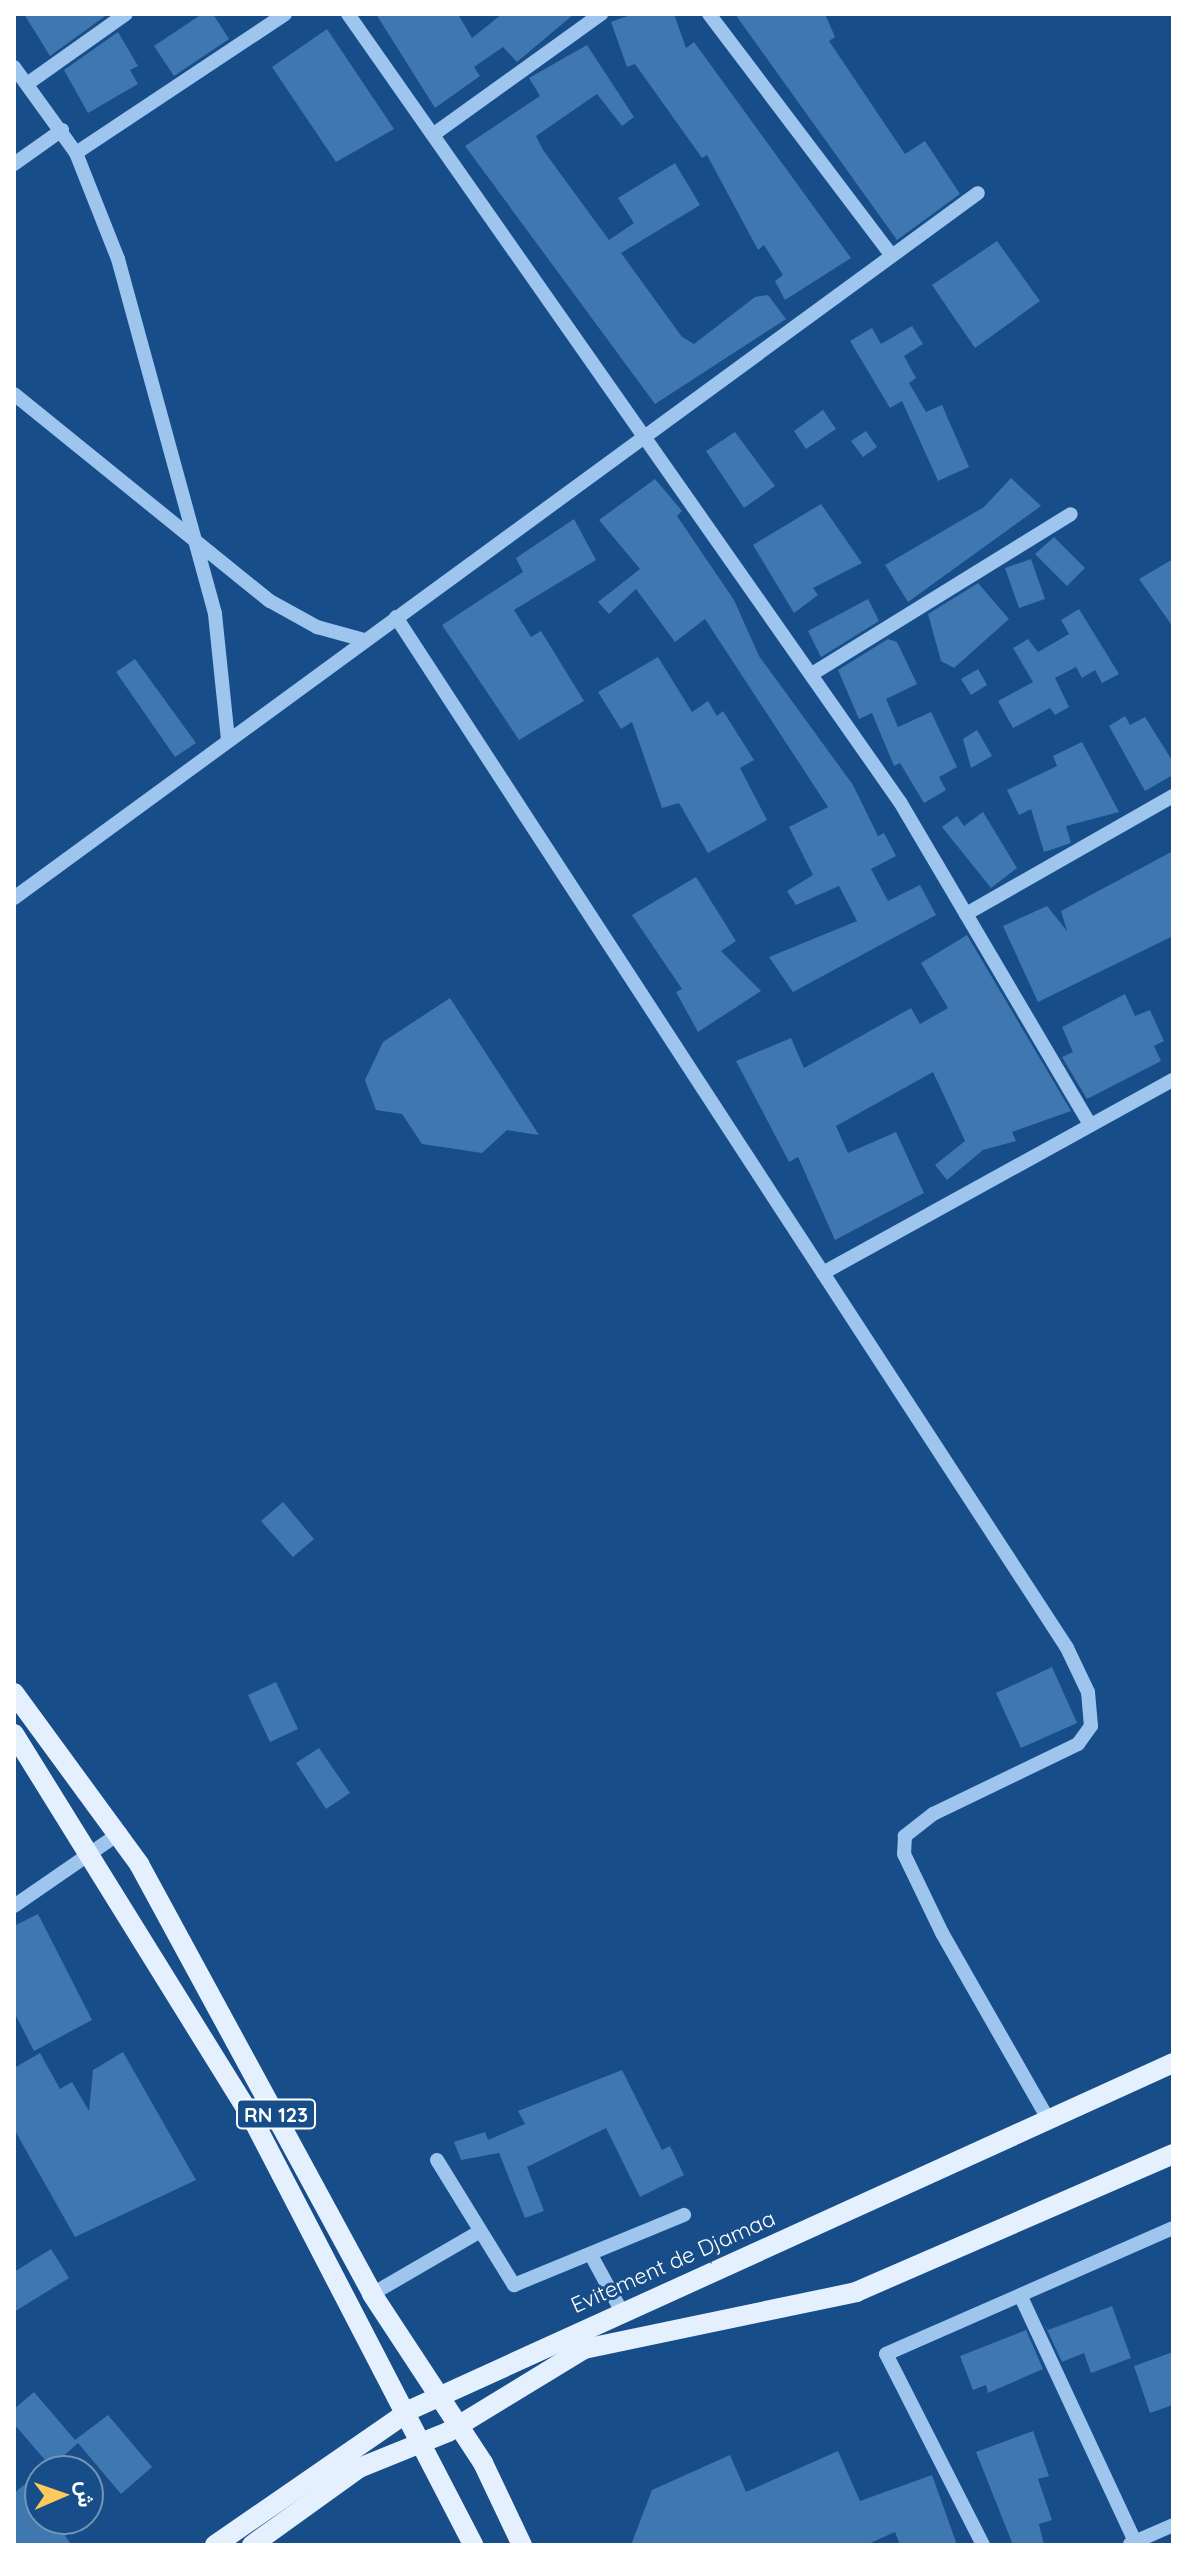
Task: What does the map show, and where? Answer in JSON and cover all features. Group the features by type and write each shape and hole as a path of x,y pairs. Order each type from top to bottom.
{"main road":[{"name":"RN 123","path":"14,1693 120,1833 372,2294 457,2426 522,2545"},
{"name":"RN 123","path":"14,1734 92,1853 251,2116 405,2413 417,2444 473,2545"},
{"name":"Evitement de Djamaa","path":"215,2545 405,2413 436,2397 1173,2063"},
{"name":"Evitement de Djamaa","path":"252,2545 359,2468 457,2426 584,2349 856,2292 1173,2154"}],"street":[{"path":"27,84 126,14"},
{"path":"76,153 285,14"},
{"path":"348,14 648,434 812,674 966,914 1090,1124"},
{"path":"434,134 601,14"},
{"path":"709,14 892,256"},
{"path":"14,67 76,153 118,259 215,614 228,739"},
{"path":"14,164 62,130"},
{"path":"14,898 978,193"},
{"path":"14,394 270,601 317,627 364,640"},
{"path":"812,674 1071,514"},
{"path":"396,617 1067,1648 1088,1692 1091,1726 1078,1744 933,1814 905,1836 904,1854 935,1919 1048,2119"},
{"path":"966,914 1173,796"},
{"path":"823,1273 1173,1080"},
{"path":"14,1906 120,1833"},
{"path":"437,2160 514,2285 684,2215"},
{"path":"983,2545 886,2354 1173,2228"},
{"path":"372,2294 479,2232"},
{"path":"591,2255 622,2312"},
{"path":"1021,2297 1132,2543 1173,2525"}],"building":[{"path":"24,14 108,14 50,56"},
{"path":"202,14 213,14 229,39 174,76 154,46"},
{"path":"376,14 458,14 472,38 502,14 574,14 517,62 503,47 474,67 480,76 435,108"},
{"path":"633,14 674,14 686,48 694,42 851,258 785,300 775,281 783,275 764,245 758,250 707,155 702,158 635,64 627,67 611,22"},
{"path":"735,14 825,14 835,37 829,41 905,154 925,141 960,194 897,240"},
{"path":"327,29 394,129 336,162 272,67"},
{"path":"118,32 138,66 130,70 138,84 88,113 64,70"},
{"path":"587,45 634,117 622,126 597,94 536,136 543,150 609,240 634,223 618,198 675,163 700,205 621,253 682,337 694,344 755,297 768,295 786,319 655,404 465,146 540,96 529,78"},
{"path":"997,241 1040,301 975,348 932,285"},
{"path":"912,326 923,344 904,356 916,378 909,383 926,412 942,405 969,467 938,481 902,401 890,408 850,341 872,328 881,344"},
{"path":"823,410 836,429 806,449 794,431"},
{"path":"866,431 877,447 863,457 851,441"},
{"path":"735,432 775,486 744,508 706,451"},
{"path":"1011,478 1041,506 908,602 885,565 984,507"},
{"path":"655,479 682,511 677,516 734,600 759,656 853,785 878,836 884,833 896,856 871,869 888,901 920,885 936,915 793,992 769,957 857,921 839,886 796,905 787,891 813,875 789,827 828,807 705,619 675,642 636,589 609,614 598,602 640,569 599,520"},
{"path":"821,504 862,563 813,588 818,595 794,613 753,545"},
{"path":"574,519 596,560 514,610 531,637 541,631 584,701 519,740 442,625 523,572 516,558"},
{"path":"1054,537 1085,568 1067,586 1035,554"},
{"path":"1031,559 1045,599 1019,608 1005,568"},
{"path":"1173,559 1173,627 1139,579"},
{"path":"978,583 1009,619 954,668 941,661 928,614"},
{"path":"868,599 879,621 821,657 808,631"},
{"path":"1079,609 1119,674 1102,683 1095,670 1082,678 1076,667 1055,678 1069,707 1055,715 1050,708 1013,728 998,701 1033,682 1013,648 1028,639 1038,652 1069,634 1061,620"},
{"path":"888,639 897,642 917,684 886,699 898,727 931,712 957,767 939,777 946,790 924,803 900,763 894,766 872,713 859,719 838,670"},
{"path":"658,657 692,712 708,701 717,716 723,711 754,760 740,768 767,820 708,853 679,803 662,808 632,722 621,729 598,692"},
{"path":"135,659 196,743 175,757 116,672"},
{"path":"978,669 987,685 971,695 961,679"},
{"path":"1125,716 1130,725 1145,717 1173,762 1173,775 1145,791 1109,726"},
{"path":"977,730 992,756 971,768 963,739"},
{"path":"1082,742 1119,812 1066,826 1071,843 1044,852 1031,809 1019,815 1007,790 1057,766 1053,756"},
{"path":"983,812 1017,868 991,888 942,827 957,816 964,826"},
{"path":"1173,851 1173,936 1038,1002 1003,926 1047,906 1067,931 1061,911"},
{"path":"696,877 736,941 721,951 761,991 698,1032 676,992 682,989 632,915"},
{"path":"967,935 1071,1111 1012,1132 1016,1141 983,1150 947,1180 935,1165 965,1141 933,1072 836,1126 848,1153 896,1132 924,1193 835,1240 798,1157 789,1162 736,1061 791,1038 804,1068 911,1008 920,1024 948,1008 921,963"},
{"path":"1125,994 1135,1016 1150,1010 1164,1041 1154,1046 1161,1061 1087,1099 1062,1057 1073,1052 1062,1027"},
{"path":"450,998 539,1135 507,1130 482,1153 422,1144 402,1114 376,1110 365,1080 383,1042"},
{"path":"283,1502 314,1539 293,1557 261,1521"},
{"path":"1052,1667 1077,1723 1021,1748 996,1693"},
{"path":"276,1682 298,1729 270,1742 248,1695"},
{"path":"319,1748 350,1793 326,1809 296,1763"},
{"path":"38,1914 92,2020 34,2051 14,2012 14,1926"},
{"path":"123,2052 196,2180 75,2237 14,2129 14,2068 40,2053 60,2089 72,2082 89,2111 93,2070"},
{"path":"622,2070 662,2150 670,2146 684,2175 640,2197 606,2128 527,2167 544,2211 525,2218 499,2153 461,2160 454,2142 485,2132 488,2140 525,2124 518,2111"},
{"path":"51,2249 69,2278 14,2312 14,2272"},
{"path":"1112,2306 1131,2358 1091,2373 1084,2353 1062,2362 1044,2323 1048,2330"},
{"path":"1026,2330 1043,2369 988,2393 986,2385 973,2390 960,2356"},
{"path":"1173,2352 1173,2405 1150,2413 1134,2366"},
{"path":"34,2392 75,2440 108,2415 152,2467 121,2494 104,2474 104,2455 88,2455 78,2443 64,2455 41,2455 14,2424 14,2409"},
{"path":"1033,2431 1049,2476 1038,2479 1052,2520 1039,2524 1044,2545 1013,2545 976,2452"},
{"path":"838,2451 860,2501 932,2475 957,2545 900,2545 895,2532 866,2545 631,2545 652,2490 730,2455 746,2492"},
{"path":"24,2485 24,2535 66,2535 72,2545 14,2545 14,2493"}]}
